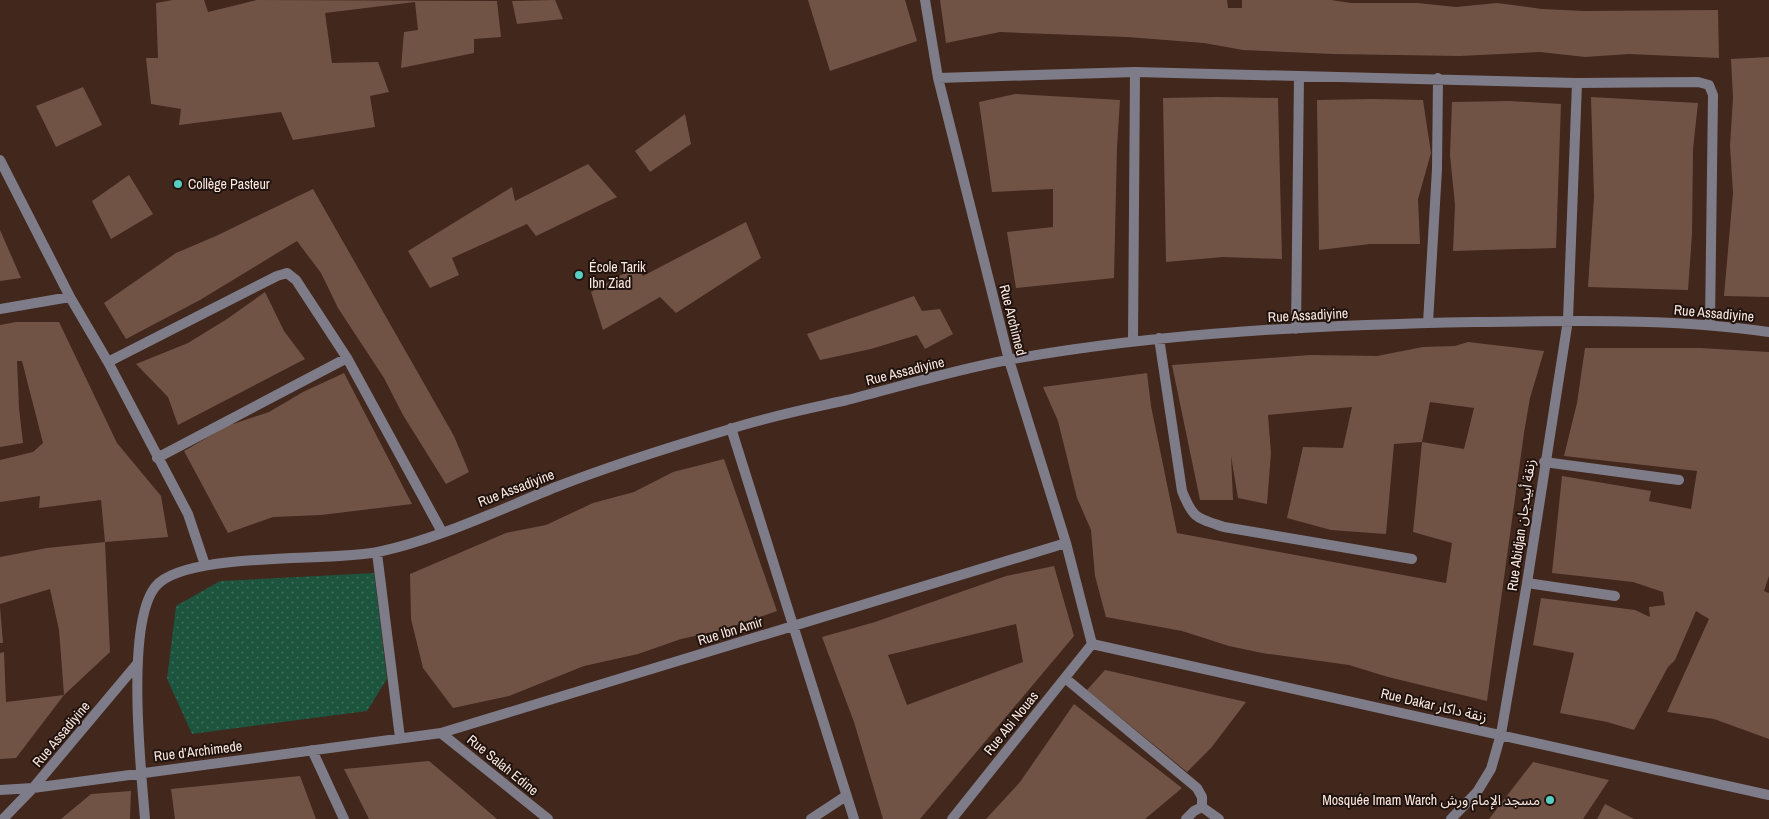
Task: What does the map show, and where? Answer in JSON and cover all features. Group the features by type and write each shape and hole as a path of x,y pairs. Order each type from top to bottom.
{"street":[{"name":"Rue Archimed","path":"926,0 930,37 938,78 1009,360 1066,544 1092,644"},
{"path":"938,78 1135,72 1438,78 1577,83 1698,82 1709,84 1714,95 1710,323"},
{"path":"1133,341 1135,72"},
{"path":"1296,329 1300,76"},
{"path":"1428,323 1437,169 1438,78"},
{"name":"Rue Abidjan زنقة أبيدجان","path":"1451,819 1477,792 1491,769 1501,734 1527,584 1544,462 1568,320 1577,83"},
{"path":"0,160 70,297 108,362 188,514 205,565"},
{"path":"108,362 277,276 287,273 296,280 347,358 442,532"},
{"path":"0,309 70,297"},
{"name":"Rue Assadiyine","path":"145,819 141,772 137,664 146,604 154,588 166,577 205,565 377,553 442,532 562,484 731,428 1009,360 1133,341 1296,329 1428,323 1568,320 1710,323 1769,332"},
{"path":"1159,338 1182,491 1188,507 1196,518 1224,527 1412,559"},
{"path":"158,458 347,358"},
{"path":"731,428 854,819"},
{"path":"1544,462 1679,480"},
{"name":"Rue Ibn Amir","path":"400,738 441,733 1066,544"},
{"path":"377,553 400,738"},
{"path":"1527,584 1615,596"},
{"name":"Rue Abi Nouas","path":"952,819 1092,644"},
{"name":"Rue Dakar زنقة داكار","path":"1092,644 1769,795"},
{"name":"Rue Assadiyine","path":"3,819 33,788 137,664"},
{"path":"1065,678 1197,788 1202,797 1202,807"},
{"name":"Rue Salah Edine","path":"441,733 548,819"},
{"name":"Rue d’Archimede","path":"0,790 33,788 400,738"},
{"path":"312,750 344,819"},
{"path":"811,819 846,796"},
{"path":"1186,819 1202,807"},
{"path":"1202,807 1219,819"}],"green space":[{"path":"374,573 387,679 367,711 192,734 167,679 176,606 220,581"}],"building":[{"path":"173,0 204,0 208,12 257,0 497,1 501,37 474,39 474,53 401,68 404,32 418,30 415,2 325,13 332,63 378,62 389,92 370,96 375,127 293,140 281,112 179,125 181,109 151,104 146,58 158,58 156,3"},
{"path":"555,0 563,19 517,24 512,1"},
{"path":"808,0 905,0 917,41 830,71"},
{"path":"940,0 1227,0 1228,8 1242,8 1242,0 1331,0 1351,3 1417,3 1456,7 1497,3 1542,9 1584,11 1718,10 1719,58 1629,54 1585,57 1540,52 1460,56 1333,54 1243,50 1204,43 1127,37 1000,32 946,43"},
{"path":"1769,57 1769,297 1724,296 1733,193 1730,146 1733,98 1731,59"},
{"path":"83,87 102,125 56,147 36,106"},
{"path":"1015,94 1120,100 1114,278 1016,288 1007,232 1053,227 1053,189 992,192 979,102"},
{"path":"1591,97 1698,103 1693,149 1692,234 1688,290 1588,287 1594,197"},
{"path":"1163,98 1278,98 1282,259 1223,257 1166,262"},
{"path":"1317,100 1423,100 1431,153 1418,199 1420,244 1370,244 1319,250"},
{"path":"1510,101 1561,104 1556,248 1453,251 1455,205 1450,155 1452,102"},
{"path":"685,114 691,144 650,172 635,151"},
{"path":"588,164 617,197 536,236 527,224 452,258 459,275 430,288 408,251 512,187 515,201"},
{"path":"129,175 153,214 111,239 92,201"},
{"path":"313,189 454,436 469,472 446,484 403,415 384,378 338,308 321,273 297,241 200,300 126,339 104,303 176,253 216,236"},
{"path":"746,222 761,258 676,313 660,297 603,330 591,292 637,266 643,276"},
{"path":"0,230 21,278 0,281"},
{"path":"265,292 284,331 305,359 178,425 168,397 136,364 188,343 227,319"},
{"path":"914,296 922,311 940,309 953,334 925,349 917,335 871,349 820,360 807,334"},
{"path":"16,322 59,322 117,443 161,496 168,537 105,542 101,500 39,508 40,496 0,502 0,460 33,452 43,443 22,361 17,361 23,443 0,447 0,325"},
{"path":"1468,342 1544,351 1530,398 1524,433 1487,701 1388,677 1349,665 1262,653 1229,646 1182,631 1106,617 1095,576 1091,530 1077,498 1058,421 1043,387 1147,373 1151,406 1177,533 1446,583 1452,543 1413,532 1422,442 1394,444 1386,534 1331,530 1287,518 1303,447 1343,448 1352,407 1268,415 1271,453 1267,504 1238,498 1231,456 1233,500 1200,500 1172,365 1310,355 1377,356 1423,347 1455,346","holes":["1430,402 1474,408 1464,449 1422,442"]},
{"path":"1585,348 1700,348 1769,352 1769,576 1764,591 1769,593 1769,739 1714,719 1667,712 1709,619 1696,611 1675,660 1668,667 1634,730 1607,722 1560,713 1574,653 1533,645 1541,598 1635,610 1650,617 1649,607 1665,605 1663,592 1633,582 1552,573 1562,476 1651,491 1649,501 1691,509 1697,471 1564,456 1577,403"},
{"path":"344,373 412,504 321,515 273,517 228,533 184,451 227,426 269,412 303,392"},
{"path":"724,459 777,611 722,630 681,639 638,654 584,666 509,696 453,708 423,668 411,619 410,574 506,533 546,525 593,503 634,492 673,472"},
{"path":"105,542 110,652 64,695 59,630 50,589 0,604 0,557 47,548"},
{"path":"1054,566 1074,636 920,819 883,819 854,722 822,637 875,622 1006,576","holes":["1016,624 1023,662 907,705 888,655"]},
{"path":"0,607 3,643 0,643"},
{"path":"4,652 6,702 64,695 16,758 0,759 0,653"},
{"path":"1105,670 1246,702 1211,748 1187,772 1087,690"},
{"path":"1074,704 1182,788 1145,819 986,819 1020,782"},
{"path":"429,761 497,819 369,819 344,769"},
{"name":"Mosquée Imam Warch مسجد الإمام ورش","path":"1533,762 1609,780 1583,819 1489,819"},
{"path":"300,776 316,819 175,819 171,789"},
{"path":"131,791 130,819 61,819 91,794"},
{"path":"1605,804 1634,819 1597,819"}],"place":[{"name":"Collège Pasteur","path":"178,184"},
{"name":"École Tarik Ibn Ziad","path":"579,275"},
{"name":"Mosquée Imam Warch مسجد الإمام ورش","path":"1550,800"}]}
